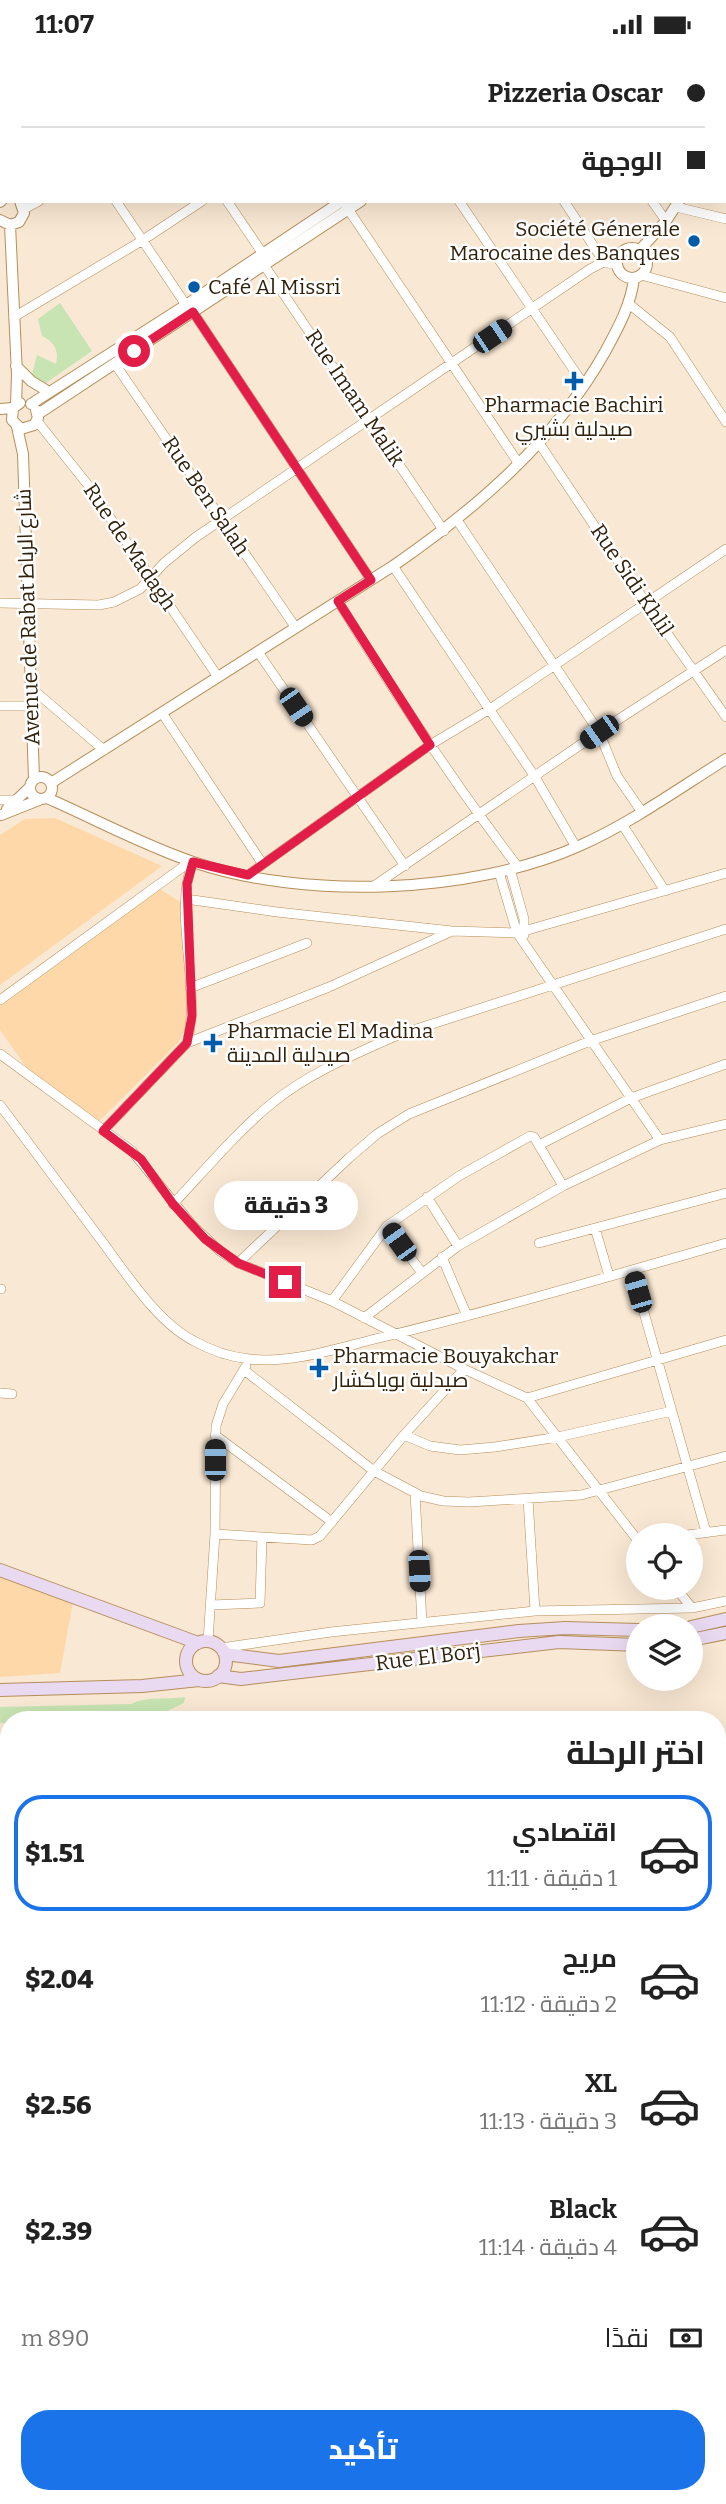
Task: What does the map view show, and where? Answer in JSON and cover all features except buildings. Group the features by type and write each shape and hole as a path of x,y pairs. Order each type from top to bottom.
{"main road":[{"path":"0,1570 203,1642 223,1651 225,1666 218,1677 206,1681 189,1671 186,1658 188,1652 203,1642"},
{"path":"703,1624 726,1619"},
{"name":"Rue El Borj","path":"223,1651 279,1661 519,1632 565,1628 626,1630"},
{"path":"703,1638 726,1633"},
{"name":"Rue El Borj","path":"218,1677 241,1679 559,1642 626,1645"},
{"path":"0,1690 142,1686 199,1679"}],"street":[{"path":"118,203 371,580"},
{"path":"14,317 143,240 199,203"},
{"name":"Rue Imam Malik","path":"228,203 263,260 444,531"},
{"path":"460,203 584,386"},
{"path":"565,203 604,262"},
{"path":"653,203 666,221"},
{"path":"0,409 22,405 49,392 189,309 344,204 519,464"},
{"path":"639,251 678,204 726,219"},
{"path":"22,205 22,218 5,222 22,405 35,421"},
{"path":"639,251 626,250 619,256 617,265 622,275 637,276 726,298"},
{"path":"51,783 393,566 444,531 519,464 584,386 629,304 637,276 646,263 639,251"},
{"path":"0,603 99,605 127,597 180,549 222,519 594,266 604,262 617,265"},
{"path":"629,304 670,337 726,422"},
{"path":"10,422 35,421 189,309"},
{"name":"Rue Ben Salah","path":"115,364 296,628"},
{"path":"17,370 49,392"},
{"name":"Avenue de Rabat شارع الرباط","path":"22,405 10,422 23,454 32,783"},
{"name":"Avenue de Rabat شارع الرباط","path":"23,454 35,421"},
{"name":"Rue de Madagh","path":"35,421 88,485 218,677"},
{"name":"Rue Sidi Khlil","path":"539,443 726,717"},
{"path":"457,520 599,732 617,776 642,812"},
{"path":"248,875 430,745 490,709 726,549"},
{"path":"393,566 535,777 576,847"},
{"path":"338,601 478,816 509,870 522,935 552,985 660,1140"},
{"path":"374,886 599,732 726,650"},
{"path":"258,652 405,866"},
{"path":"31,688 104,750"},
{"path":"0,706 31,706"},
{"path":"162,713 262,863"},
{"path":"32,783 31,794 192,861 248,875 313,884 374,886 438,883 509,870 576,847 622,824 726,759"},
{"path":"0,816 41,777 51,783"},
{"path":"0,816 43,799 52,791 51,783"},
{"path":"0,800 17,800"},
{"path":"622,824 665,891"},
{"path":"187,1043 192,1016 187,899 188,874 192,861"},
{"path":"0,1000 192,861"},
{"path":"187,899 453,931 522,935 726,873"},
{"path":"173,1204 270,1105 291,1090 362,1051 398,1035 726,929"},
{"path":"103,1131 187,1043 328,987 453,931"},
{"path":"190,988 307,943"},
{"path":"238,1263 349,1158 377,1134 409,1114 590,1041 726,996"},
{"path":"0,1054 141,1159 173,1204 205,1239 238,1263 332,1301 527,1398 626,1526"},
{"path":"539,1145 631,1097 726,1064"},
{"path":"0,1105 119,1264 174,1328 193,1341 224,1353 250,1359 315,1353 397,1334 726,1243"},
{"path":"364,1318 458,1246 563,1186 660,1140 726,1124"},
{"path":"332,1301 387,1226 427,1197 530,1136 534,1137 563,1186"},
{"path":"539,1243 726,1193"},
{"path":"427,1197 458,1246"},
{"path":"387,1226 422,1273"},
{"path":"595,1228 609,1276"},
{"path":"442,1257 467,1315"},
{"path":"632,1270 706,1532"},
{"path":"527,1398 726,1340"},
{"path":"203,1642 211,1605 215,1534 215,1435 218,1414 250,1359"},
{"path":"215,1534 312,1540 320,1536 404,1435 464,1369"},
{"path":"244,1370 374,1471 415,1493 443,1501 581,1495 726,1456"},
{"path":"0,1393 12,1394"},
{"path":"404,1435 430,1446 460,1450 495,1447 558,1437 673,1411"},
{"path":"215,1435 332,1522"},
{"path":"415,1493 422,1623"},
{"path":"528,1499 535,1611"},
{"path":"703,1532 726,1530"},
{"path":"211,1605 260,1603 262,1537"},
{"path":"686,1600 692,1608"},
{"path":"223,1651 318,1634 535,1611 692,1608 726,1601"}],"shaded area":[{"path":"55,818 162,866 0,985 0,835 25,819"},
{"path":"155,886 182,903 188,1024 178,1043 95,1125 38,1084 0,1030 0,1003"},
{"path":"0,1576 73,1602 60,1673 0,1677"}],"green space":[{"path":"60,303 92,351 43,385 32,374 37,355 56,364 57,355 53,344 42,336 38,319"},
{"path":"185,1697 184,1703 167,1711 0,1711 0,1707 131,1704 150,1699"}],"place":[{"name":"Société Génerale Marocaine des Banques","path":"694,241"},
{"name":"Café Al Missri","path":"194,287"},
{"name":"Pharmacie Bachiri صيدلية بشيري","path":"574,381"},
{"name":"Pharmacie El Madina صيدلية المدينة","path":"213,1043"},
{"name":"Pharmacie Bouyakchar صيدلية بوياكشار","path":"319,1368"}],"route":[{"path":"134,351 193,312 371,580 338,601 430,745 248,875 193,862 187,884 192,1016 187,1043 103,1131 141,1159 173,1204 205,1239 238,1263 285,1282"}]}
